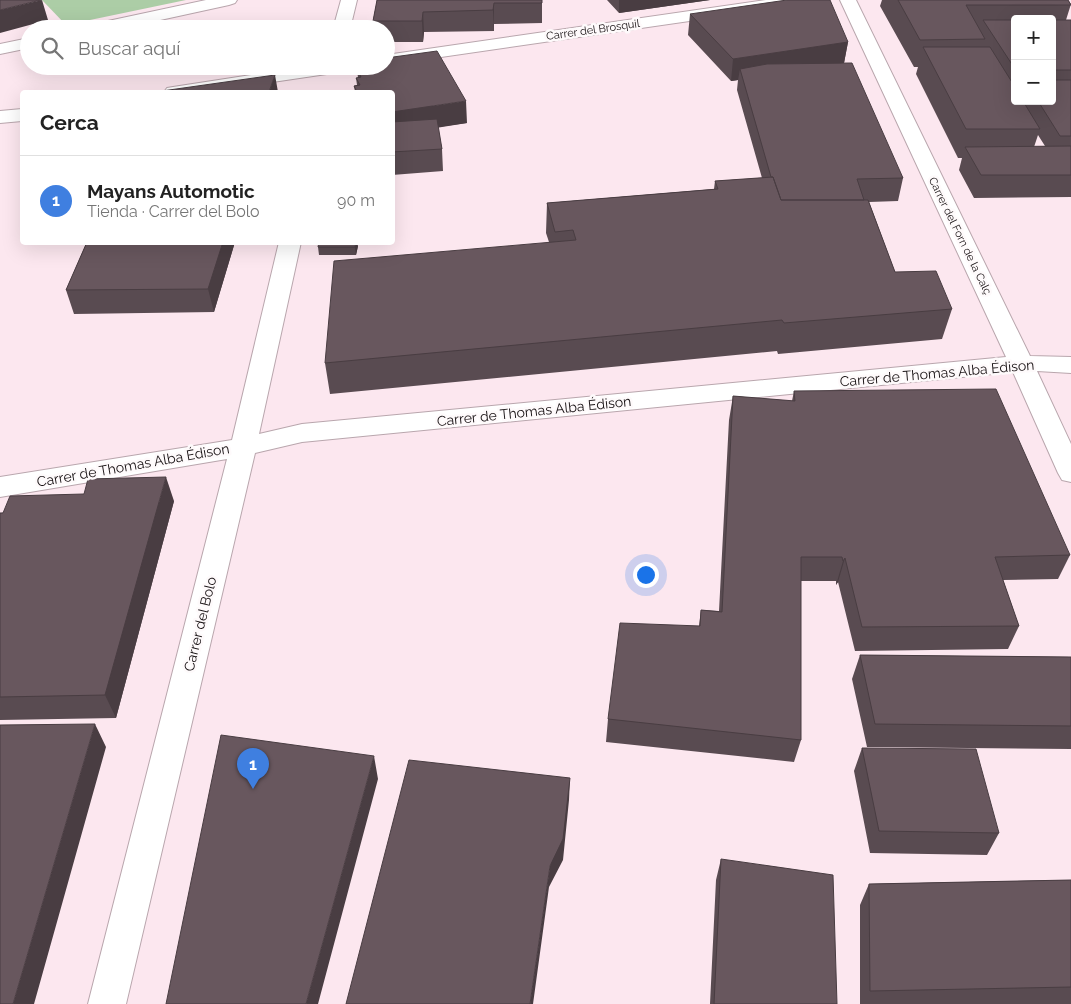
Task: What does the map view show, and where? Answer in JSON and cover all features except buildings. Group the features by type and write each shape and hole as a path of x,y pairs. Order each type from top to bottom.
{"street":[{"path":"136,20 229,0"},
{"path":"343,20 349,0"},
{"name":"Carrer del Brosquil","path":"395,59 800,0"},
{"name":"Carrer del Forn de la Calç","path":"848,0 1071,473"},
{"path":"0,49 20,45"},
{"path":"188,90 309,75"},
{"path":"0,116 20,115"},
{"name":"Carrer del Bolo","path":"107,1004 243,446 289,245"},
{"name":"Carrer de Thomas Alba Édison","path":"0,488 243,446 302,433 1021,364 1071,365"}],"green space":[{"path":"42,0 186,0 90,20 61,20"}],"place":[{"name":"Mayans Automotic","path":"253,789"}]}
